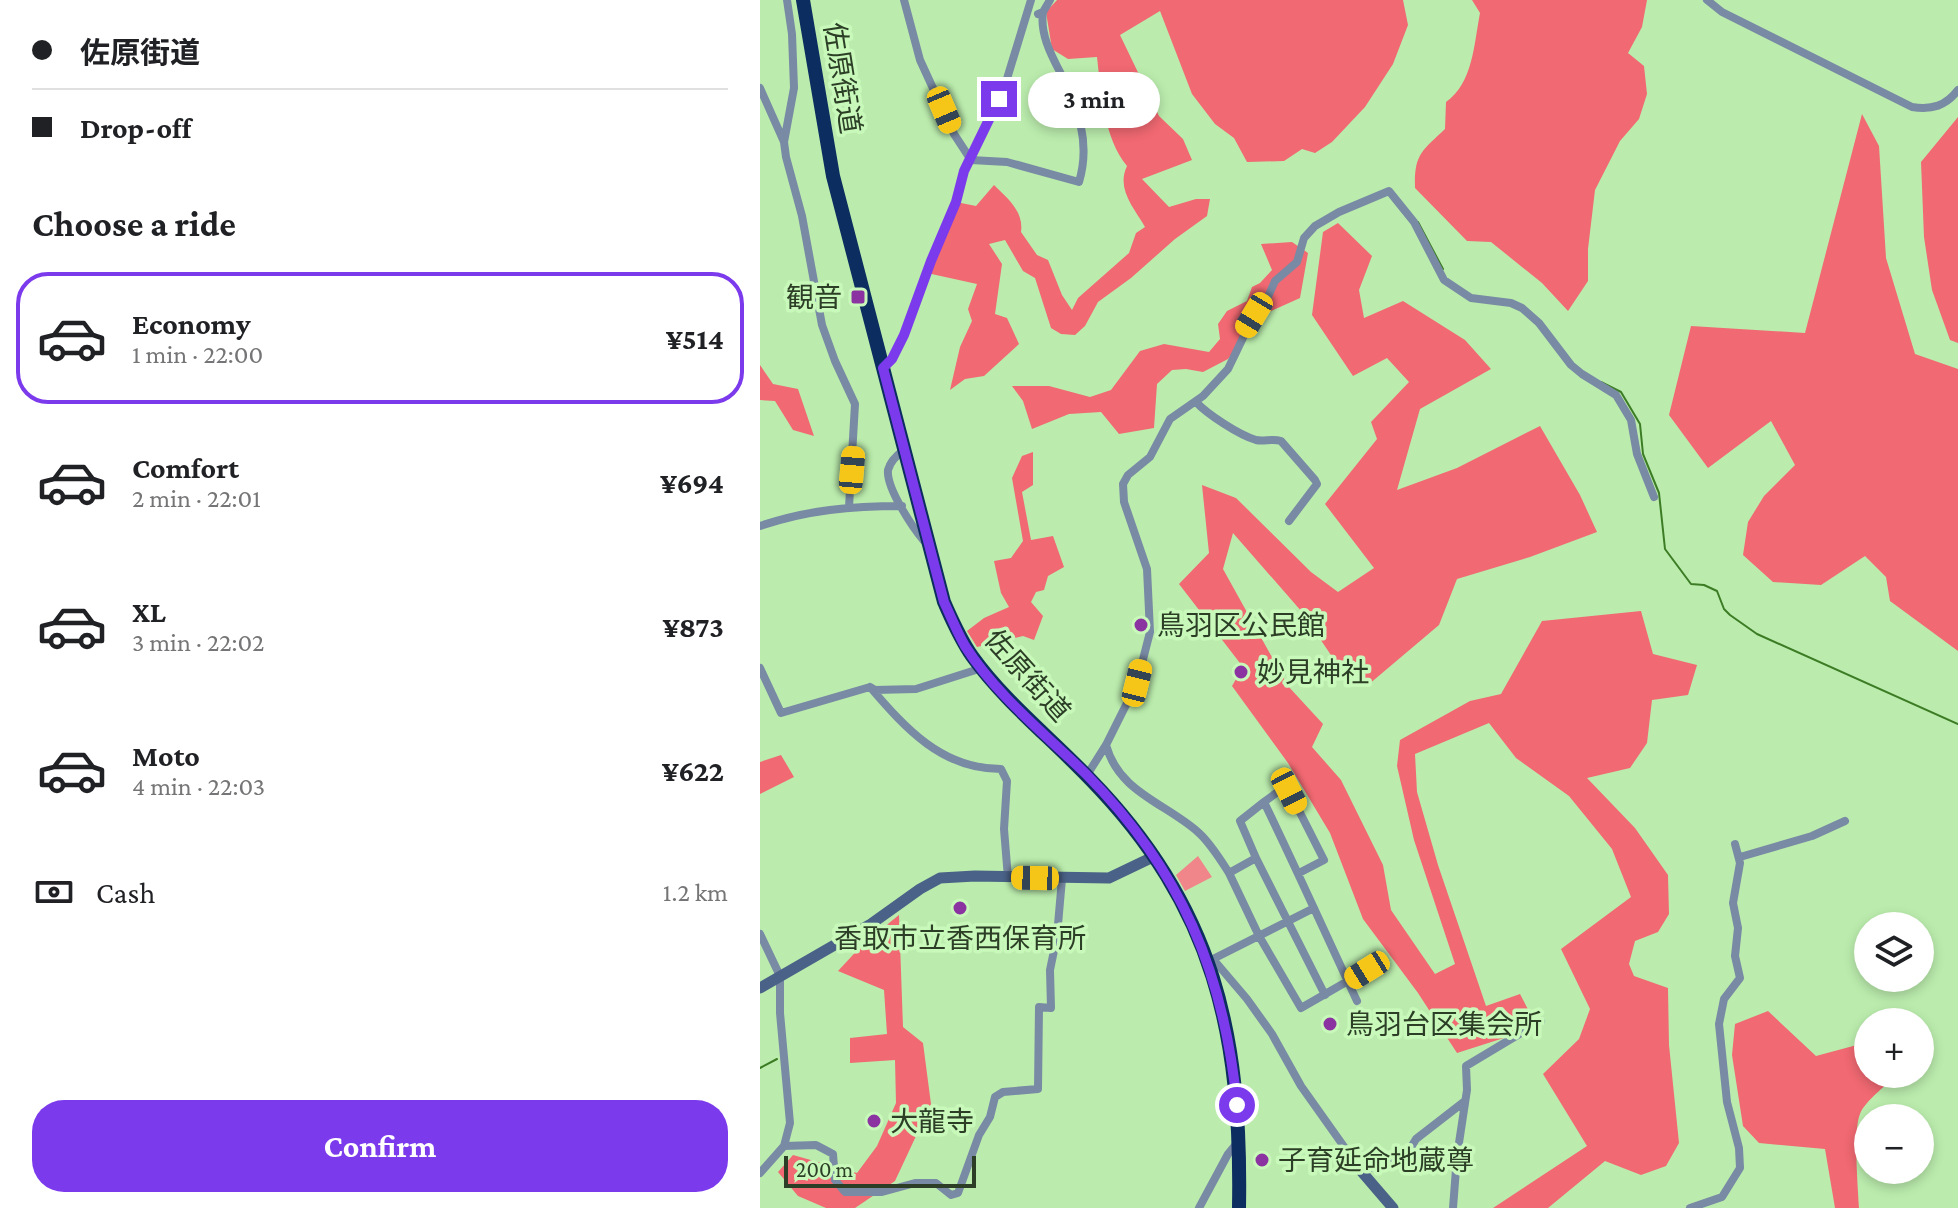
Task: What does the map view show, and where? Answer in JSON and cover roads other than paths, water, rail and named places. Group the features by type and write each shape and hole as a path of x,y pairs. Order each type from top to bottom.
{"highway":[{"name":"佐原街道","path":"803,0 833,176 944,602 957,631 982,668 1131,823 1155,856 1187,912 1210,960 1226,1022 1233,1063 1239,1208"}],"street":[{"path":"784,142 794,88 787,0"},
{"path":"904,0 920,60 954,134 971,160"},
{"path":"883,368 892,359 904,335 956,202 964,171 1006,82 1031,0"},
{"path":"971,160 1007,162 1079,182 1085,154 1082,132 1041,23 1050,0"},
{"path":"1707,0 1722,12 1912,107 1942,105 1958,90"},
{"path":"1028,15 1043,12"},
{"path":"760,88 784,142 810,252 822,325 855,404 849,507"},
{"path":"1087,775 1137,683 1150,632 1147,569 1124,502 1123,484 1128,475 1150,457 1170,419 1196,402 1228,369 1254,315 1267,299 1275,281 1297,262 1304,238 1315,226 1339,212 1389,191 1414,222 1444,280 1471,298 1511,303 1539,323 1571,365 1616,395 1631,420 1637,454 1654,497"},
{"path":"1196,402 1208,415 1255,440 1281,441 1315,480 1317,484 1289,521"},
{"path":"904,450 888,469 889,482 915,531 930,547"},
{"path":"760,526 794,515 849,507 902,506"},
{"path":"760,668 764,685 781,713 870,687 875,690 916,689 982,668"},
{"path":"870,687 917,737 950,760 987,769 1001,769 1007,781 1004,829 1008,878"},
{"path":"1106,745 1114,767 1122,777 1151,802 1201,834 1229,873 1259,936 1301,1008 1367,970"},
{"path":"1299,873 1324,860 1289,791 1283,788 1240,821 1325,995"},
{"path":"1264,802 1357,1001"},
{"path":"1740,857 1812,836 1845,821"},
{"path":"1690,1208 1722,1197 1740,1168 1739,1148 1727,1102 1719,1024 1724,999 1740,978 1735,956 1738,928 1733,903 1740,857 1735,844"},
{"path":"760,988 871,924 932,882 951,876 1109,878 1155,856"},
{"path":"1229,873 1256,858"},
{"path":"784,1146 816,1145 833,1154 835,1180 845,1192 882,1192 915,1183 936,1183 951,1195 958,1193 979,1135 990,1117 995,1097 1003,1092 1038,1089 1039,1007 1051,1008 1050,970 1057,936 1062,879"},
{"path":"1314,908 1210,960 1247,999 1272,1034 1301,1086 1362,1172 1393,1208"},
{"path":"760,934 780,976 780,1013 790,1113 784,1146 760,1173"},
{"path":"1453,1208 1466,1066 1541,1021"},
{"path":"1362,1172 1410,1149 1416,1139 1465,1101"},
{"path":"1199,1208 1237,1142"}],"waterway":[{"path":"1418,222 1443,269"},
{"path":"1601,382 1621,392 1640,424 1643,454 1659,493 1665,549 1691,584 1704,585 1717,591 1724,609 1757,634 1958,724"},
{"path":"760,1068 777,1059"}],"place":[{"name":"観音","path":"858,297"},
{"name":"鳥羽区公民館","path":"1141,625"},
{"name":"妙見神社","path":"1241,672"},
{"name":"香取市立香西保育所","path":"960,908"},
{"name":"鳥羽台区集会所","path":"1330,1024"},
{"name":"大龍寺","path":"874,1121"},
{"name":"子育延命地蔵尊","path":"1262,1160"}]}
